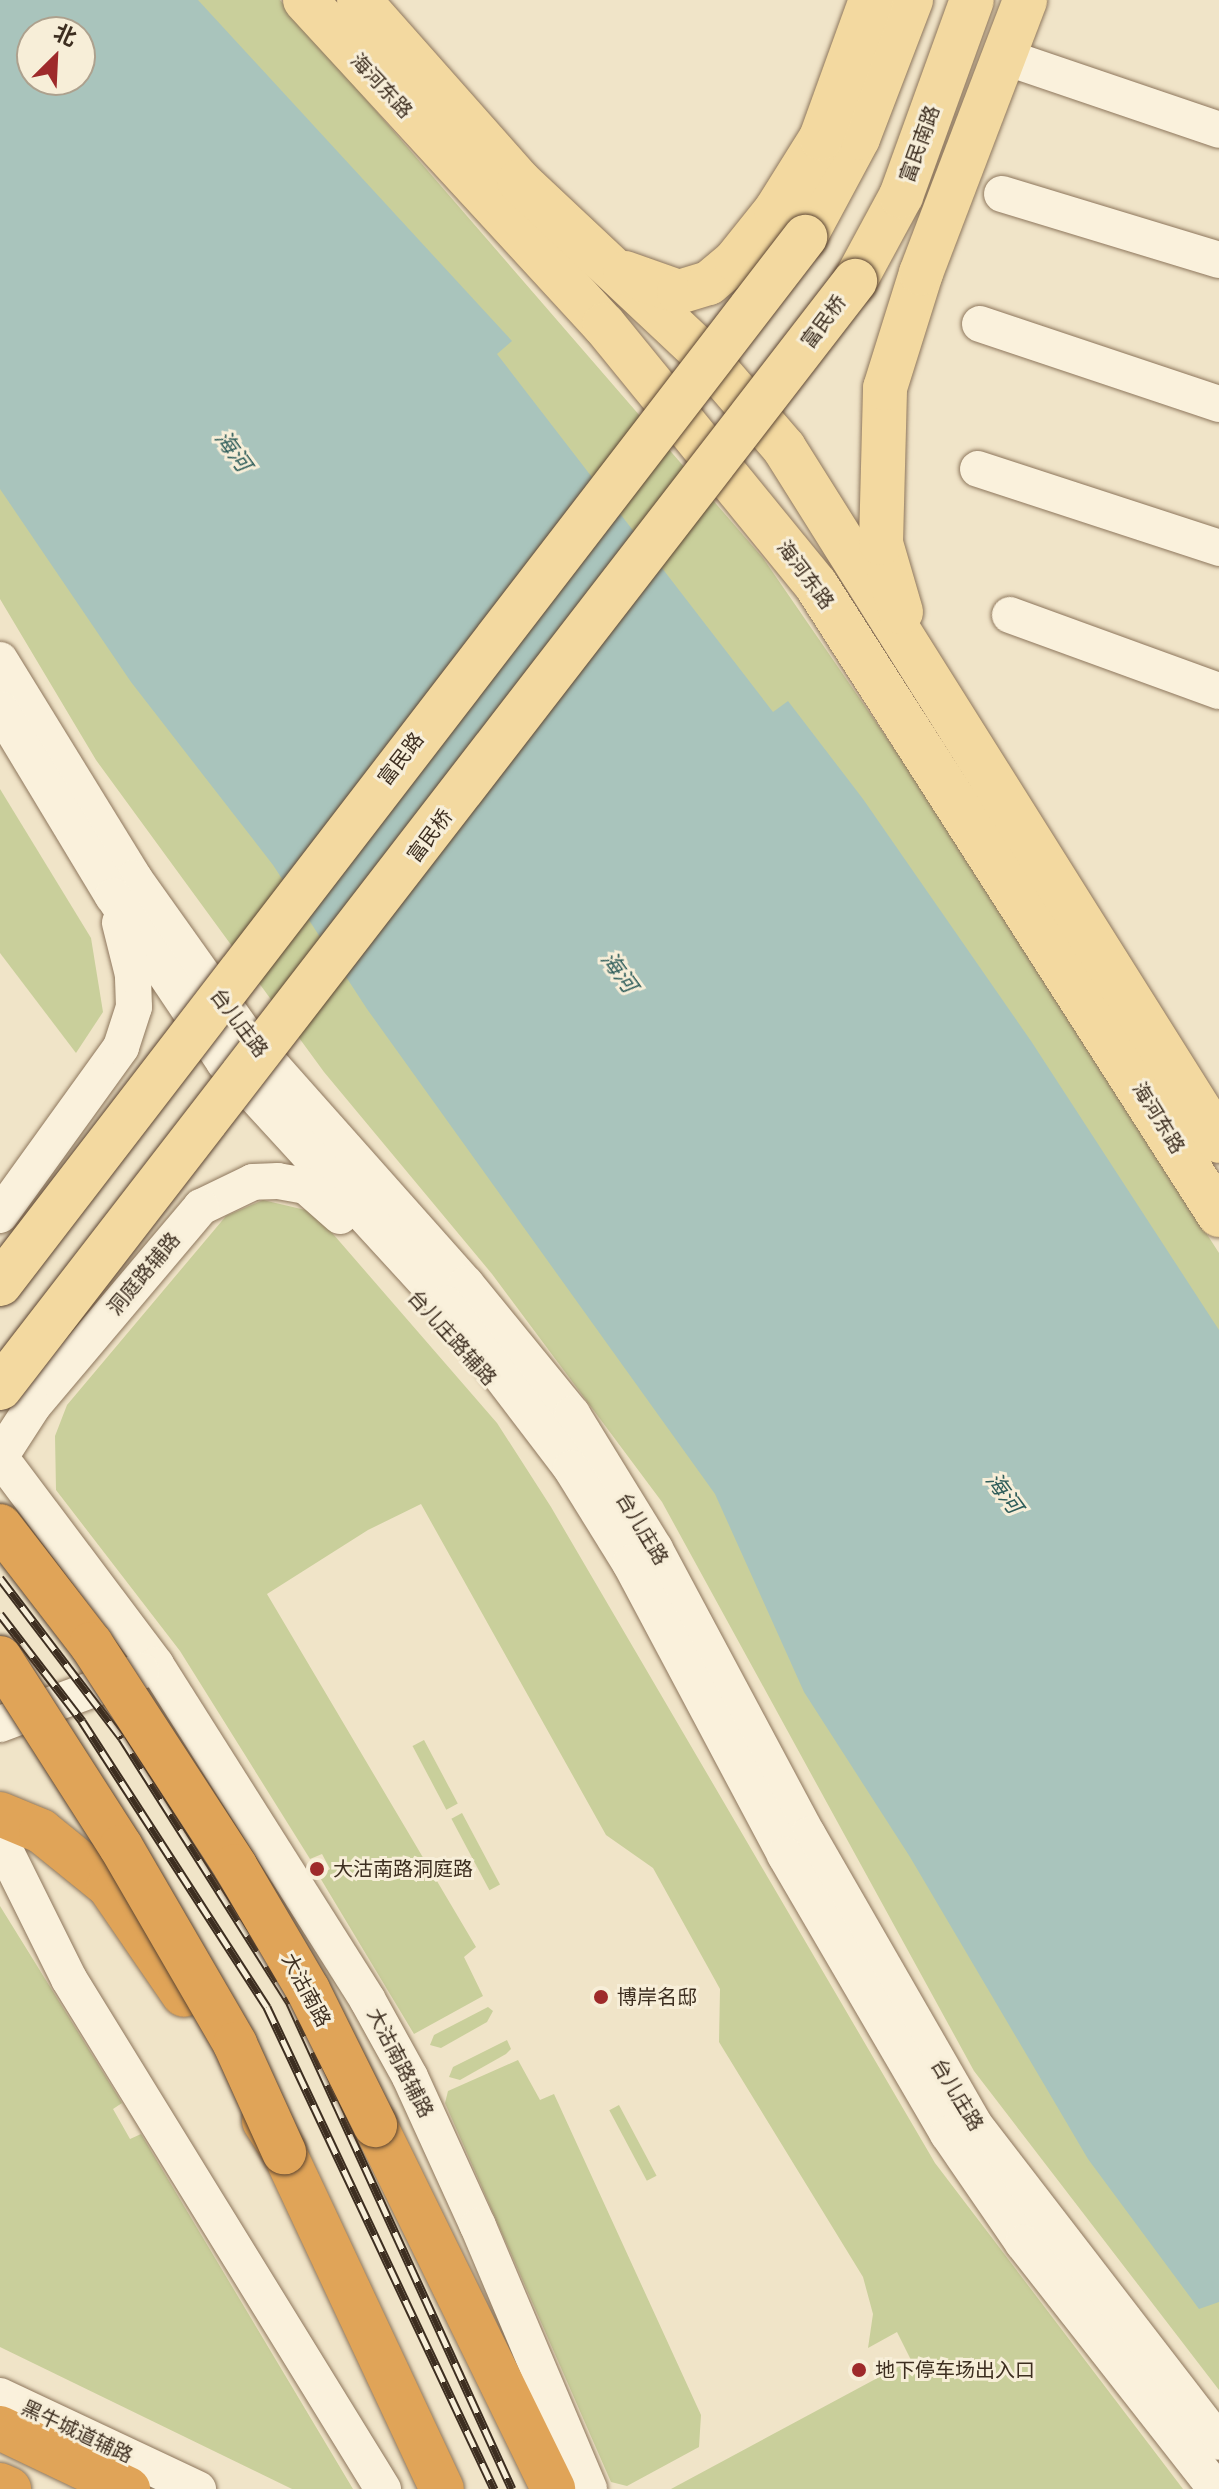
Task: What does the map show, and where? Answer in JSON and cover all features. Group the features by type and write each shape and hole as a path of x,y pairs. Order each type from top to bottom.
{"highway":[{"name":"大沽南路","path":"0,1526 91,1644 308,1990 553,2489"},
{"path":"0,1658 121,1847 235,2044 442,2489"},
{"path":"0,1814 41,1831 109,1886 157,1951 284,2152"},
{"path":"0,2428 128,2489"},
{"path":"0,2485 9,2489"}],"main road":[{"name":"海河东路","path":"305,0 604,325 816,585 1219,1215"},
{"name":"海河东路","path":"359,0 519,181 703,354 784,448 916,664 1219,1141"},
{"path":"599,257 650,285 679,292 709,283 736,260 776,210 821,138 871,0"},
{"name":"富民路","path":"0,1284 805,237 858,138 911,0"},
{"name":"富民南路","path":"855,281 901,196 972,0"},
{"path":"916,664 881,543 885,388 921,273 1025,0"},
{"name":"富民桥","path":"0,1388 855,281"}],"street":[{"path":"1005,57 1219,130"},
{"path":"1002,194 1219,260"},
{"path":"980,324 1219,404"},
{"path":"978,469 1219,548"},
{"path":"1010,615 1219,691"},
{"name":"台儿庄路","path":"0,660 134,878 250,1041 466,1284 572,1414 655,1549 808,1835 974,2124 1219,2442"},
{"name":"台儿庄路","path":"0,709 113,896 224,1062 446,1304 571,1468 630,1563 785,1855 948,2134 1023,2243 1216,2489"},
{"path":"0,1215 121,1047 134,1007 133,975 113,896"},
{"name":"洞庭路辅路","path":"0,1457 33,1406 201,1207 253,1182 278,1181 306,1186 333,1208"},
{"name":"台儿庄路辅路","path":"333,1208 571,1468"},
{"name":"大沽南路辅路","path":"0,1457 156,1665 275,1846 410,2077 589,2489"},
{"path":"0,1532 47,1541 73,1556"},
{"path":"0,1724 156,1665"},
{"path":"0,1840 69,1979 383,2489"},
{"name":"黑牛城道辅路","path":"0,2396 198,2489"}],"green space":[{"path":"0,0 280,0 763,558 911,773 1219,1253 1219,2390 974,2071 662,1502 492,1274 324,1072 96,760 0,599"},
{"path":"0,789 91,938 103,1012 76,1053 0,953"},
{"path":"263,1200 314,1212 497,1423 551,1507 935,2163 1183,2489 671,2489 911,2360 897,2332 868,2348 873,2314 863,2277 719,2042 720,1989 653,1868 606,1835 421,1504 368,1530 267,1594 476,1947 464,1957 483,1996 414,2034 319,1876 330,1869 322,1854 310,1859 180,1651 56,1490 55,1436 67,1405 226,1216"},
{"path":"424,1740 458,1804 446,1810 413,1746"},
{"path":"462,1813 500,1885 489,1890 451,1819"},
{"path":"0,1906 122,2103 113,2109 130,2139 141,2134 353,2489 292,2489 0,2347"},
{"path":"488,2007 493,2011 487,2022 441,2048 430,2045 434,2035"},
{"path":"507,2040 511,2049 506,2054 460,2080 449,2077 453,2067"},
{"path":"518,2060 540,2100 554,2094 701,2415 699,2447 627,2486 611,2482 445,2103 448,2091"},
{"path":"619,2105 657,2176 647,2181 609,2110"}],"water":[{"name":"海河","path":"0,0 198,0 512,341 497,354 773,712 788,701 863,799 1031,1041 1219,1330 1219,2302 1199,2309 1088,2159 910,1857 804,1692 715,1494 367,1009 273,865 131,682 0,489"}],"railway":[{"path":"0,1578 122,1738 290,2003 512,2489"},
{"path":"0,1614 82,1721 267,2007 494,2489"}],"place":[{"name":"大沽南路洞庭路","path":"317,1869"},
{"name":"博岸名邸","path":"601,1997"},
{"name":"地下停车场出入口","path":"859,2370"}]}
